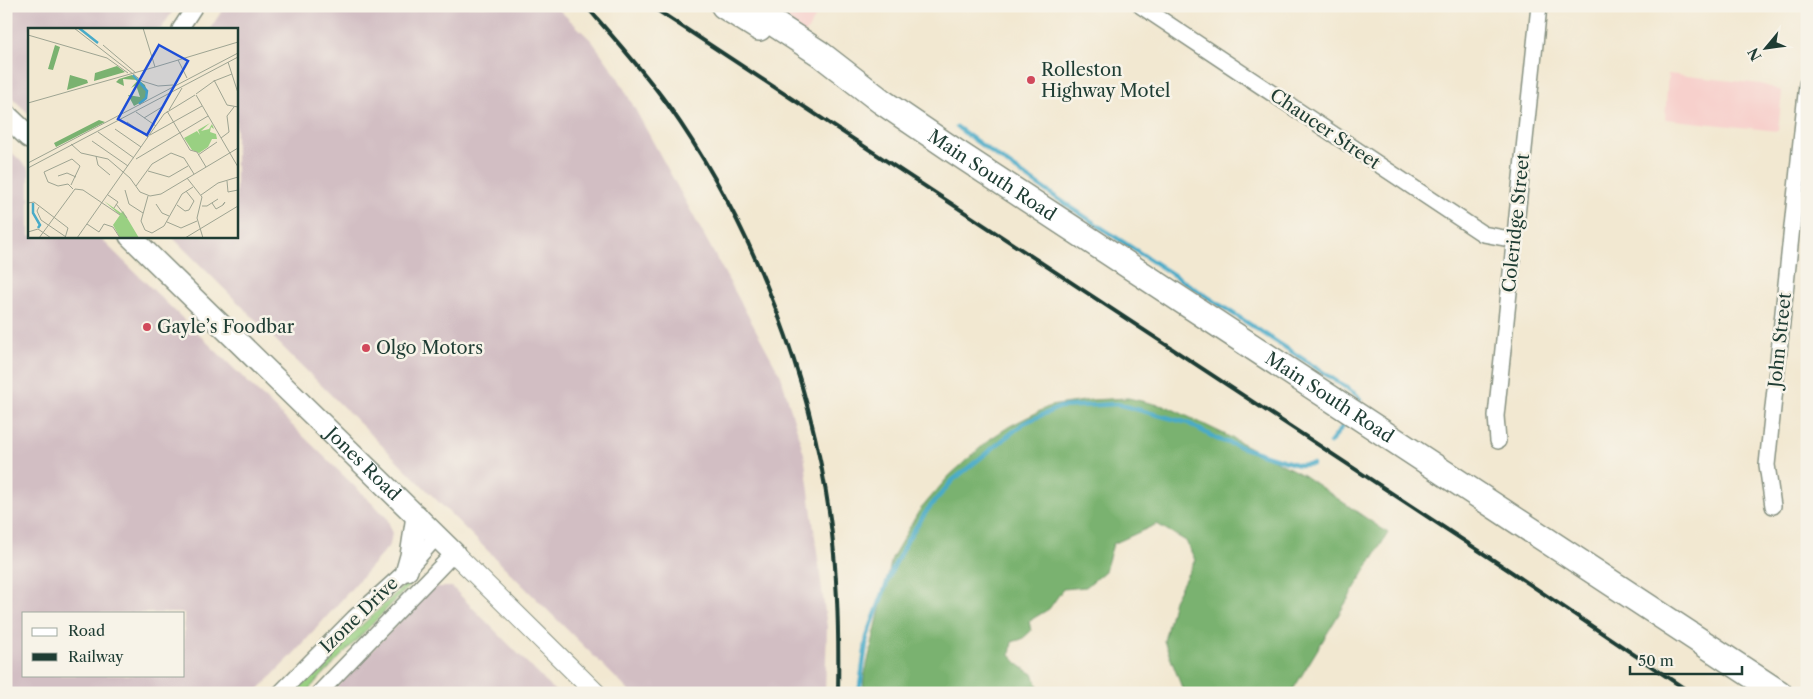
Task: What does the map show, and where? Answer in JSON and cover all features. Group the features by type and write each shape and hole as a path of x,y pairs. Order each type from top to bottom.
{"highway":[{"name":"Main South Road","path":"724,6 812,62 881,101 1779,693"},
{"name":"Main South Road","path":"747,6 819,53 881,101"}],"main road":[{"path":"6,115 28,135"},
{"name":"Jones Road","path":"132,238 454,553"},
{"path":"407,570 417,516"}],"street":[{"path":"181,28 195,6"},
{"name":"Chaucer Street","path":"1141,6 1483,234 1515,240"},
{"name":"Coleridge Street","path":"1498,440 1496,416 1539,6"},
{"name":"John Street","path":"1773,506 1767,465 1807,84"},
{"name":"Izone Drive","path":"280,693 354,618 407,570 437,536"},
{"name":"Izone Drive","path":"319,693 454,553"},
{"name":"Jones Road","path":"454,553 596,693"}],"shaded area":[{"path":"6,6 176,6 162,28 28,28 28,113 6,92"},
{"path":"225,6 555,6 592,41 617,76 781,376 804,454 827,627 825,693 631,693 173,238 238,238 238,28 211,28"},
{"path":"761,6 822,6 804,36"},
{"path":"1668,74 1761,84 1782,91 1778,131 1665,119"},
{"path":"6,147 28,168 28,238 100,238 387,518 392,532 390,545 298,649 255,693 6,693"},
{"path":"433,587 452,587 557,693 331,693"}],"green space":[{"path":"1128,398 1168,407 1303,475 1388,533 1291,693 1184,693 1164,641 1174,600 1195,560 1186,541 1157,524 1113,544 1105,571 1086,587 1063,589 1049,609 1029,621 1031,631 1022,639 1012,642 1010,655 1020,666 1033,674 1038,686 1027,693 863,693 864,678 892,558 919,511 949,476 990,439 1010,426 1050,406 1091,400"},
{"path":"411,579 414,581 305,693 290,693"}],"waterway":[{"path":"957,127 1055,197 1357,395 1360,399"},
{"path":"859,693 867,637 891,572 908,539 928,509 953,480 1024,423 1060,407 1117,404 1188,423 1217,439 1265,455 1298,465 1313,464"},
{"path":"1330,443 1343,426"}],"railway":[{"path":"586,6 658,92 700,153 728,203 754,256 776,310 795,365 811,421 823,478 836,574 838,693"},
{"path":"651,6 1513,573 1691,693"}],"place":[{"name":"Rolleston Highway Motel","path":"1031,80"},
{"name":"Gayle’s Foodbar","path":"147,327"},
{"name":"Olgo Motors","path":"366,348"}]}
